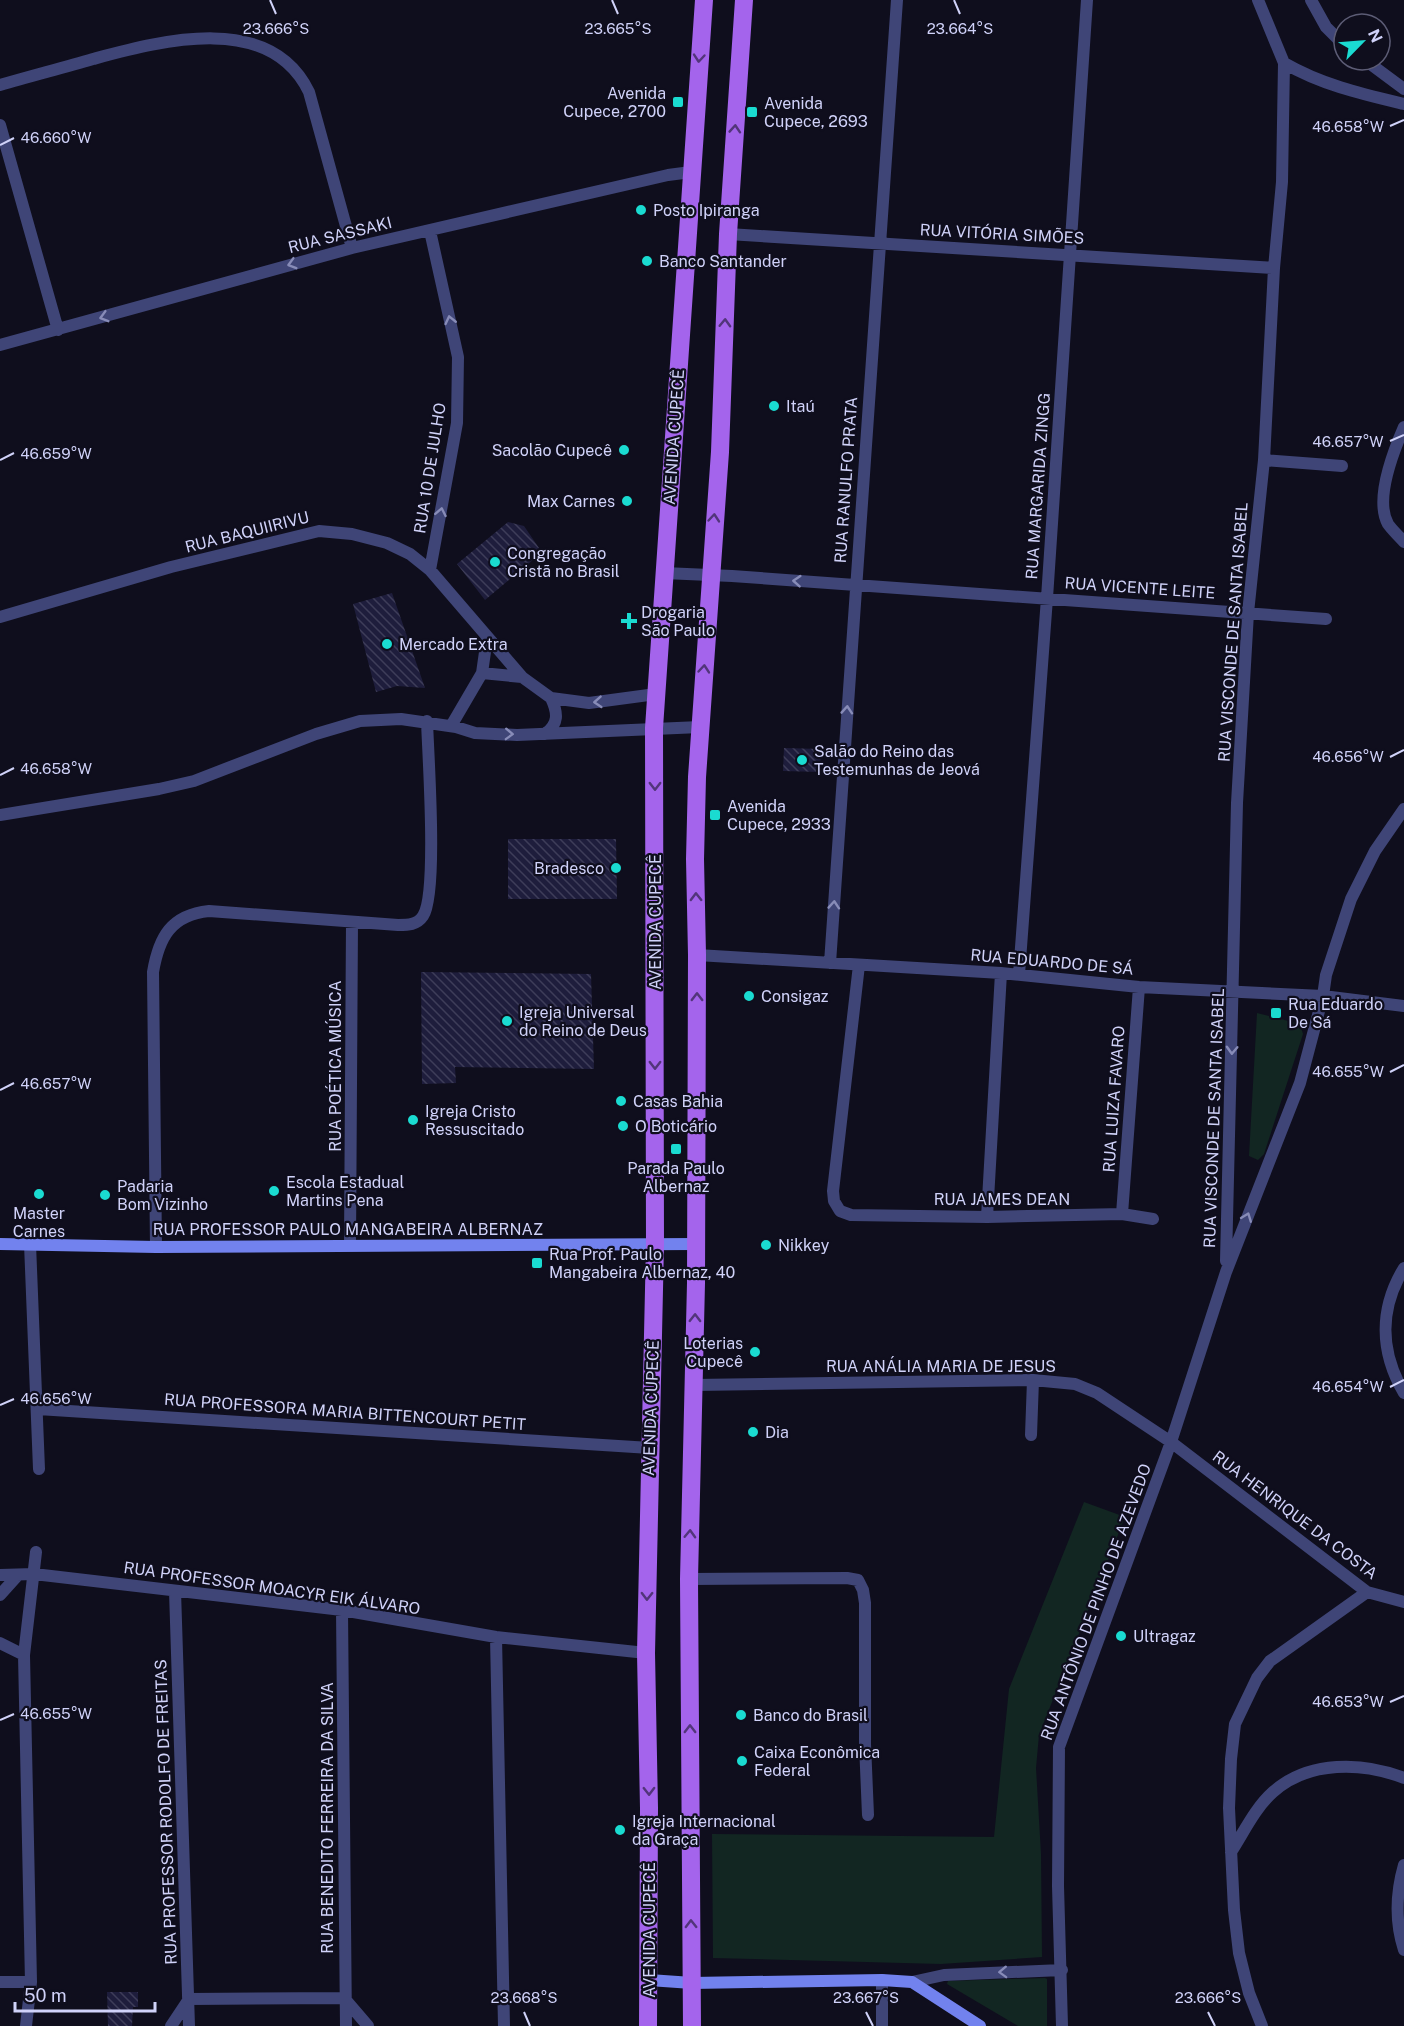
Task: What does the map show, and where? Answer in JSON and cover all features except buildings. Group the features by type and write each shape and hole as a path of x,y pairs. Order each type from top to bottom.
{"main road":[{"name":"AVENIDA CUPECÊ","path":"648,2026 646,1653 655,1244 654,728 704,0"},
{"path":"692,2026 689,1579 696,1244 695,859 700,727 720,452 728,234 744,0"}],"street":[{"name":"RUA RANULFO PRATA","path":"830,963 897,0"},
{"name":"RUA MARGARIDA ZINGG","path":"1018,974 1047,598 1087,0"},
{"name":"RUA VISCONDE DE SANTA ISABEL","path":"1226,1272 1237,804 1248,613 1264,460 1281,182 1284,63 1258,0"},
{"path":"1311,0 1326,27 1332,33"},
{"path":"0,85 150,44 202,38 231,40 259,46 274,53 295,69 309,92 352,248"},
{"path":"1284,63 1308,77 1344,89 1404,104"},
{"path":"1381,72 1404,89"},
{"path":"0,125 58,330"},
{"name":"RUA SASSAKI","path":"0,345 352,248 656,178 691,172"},
{"name":"RUA 10 DE JULHO","path":"430,231 458,357 458,376 457,423 430,570"},
{"name":"RUA VITÓRIA SIMÕES","path":"728,234 1274,268"},
{"path":"1404,427 1390,463 1384,487 1386,519 1404,542"},
{"path":"1264,460 1342,466"},
{"name":"RUA BAQUIIRIVU","path":"0,617 171,567 319,531 352,534 387,543 410,554 430,570 522,677 551,698 590,703 656,694"},
{"name":"RUA VICENTE LEITE","path":"664,573 1326,618"},
{"path":"451,726 482,673 487,638"},
{"path":"482,673 522,677"},
{"path":"545,734 557,721 551,698"},
{"path":"0,815 159,789 194,781 316,734 360,721 401,719 451,726 475,733 545,734 700,727"},
{"path":"156,1247 153,984 156,956 169,928 187,915 209,911 352,922 412,924 419,920 425,913 431,885 427,722"},
{"path":"1226,1272 1300,1083 1334,947 1351,899 1375,851 1404,809"},
{"name":"RUA POÉTICA MÚSICA","path":"350,1245 352,922"},
{"name":"RUA EDUARDO DE SÁ","path":"697,956 1018,974 1139,987 1323,996 1404,1006"},
{"name":"RUA JAMES DEAN","path":"859,964 833,1191 834,1201 842,1213 987,1217 1122,1214 1153,1220"},
{"path":"987,1217 1001,973"},
{"name":"RUA LUIZA FAVARO","path":"1122,1214 1139,987"},
{"name":"RUA PROFESSOR PAULO MANGABEIRA ALBERNAZ","path":"0,1244 156,1247 696,1244"},
{"path":"30,1244 39,1468"},
{"path":"1404,1268 1393,1286 1388,1305 1386,1348 1393,1375 1404,1393"},
{"name":"RUA ANTÔNIO DE PINHO DE AZEVEDO","path":"1062,2026 1058,1886 1059,1747 1171,1442 1226,1272"},
{"path":"1031,1436 1034,1380"},
{"name":"RUA ANÁLIA MARIA DE JESUS","path":"694,1384 1058,1381 1075,1384 1097,1393 1171,1442"},
{"name":"RUA PROFESSORA MARIA BITTENCOURT PETIT","path":"38,1409 650,1448"},
{"name":"RUA HENRIQUE DA COSTA","path":"1171,1442 1367,1592 1404,1602"},
{"path":"26,2026 31,1982 24,1655 36,1552"},
{"name":"RUA PROFESSOR MOACYR EIK ÁLVARO","path":"0,1575 34,1574 342,1610 496,1637 646,1653"},
{"path":"0,1595 18,1575"},
{"path":"689,1579 848,1578 858,1580 865,1603 868,1815"},
{"name":"RUA PROFESSOR RODOLFO DE FREITAS","path":"175,1591 189,2026"},
{"path":"1262,2026 1249,1994 1239,1953 1234,1910 1230,1853 1231,1759 1235,1724 1257,1678 1270,1661 1367,1592"},
{"name":"RUA BENEDITO FERREIRA DA SILVA","path":"342,1610 346,2026"},
{"path":"496,1637 504,2026"},
{"path":"0,1643 24,1655"},
{"path":"1230,1853 1261,1804 1274,1791 1292,1780 1332,1767 1354,1766 1384,1770 1404,1778"},
{"path":"1404,1865 1399,1883 1397,1909 1404,1950"},
{"path":"649,1980 692,1983 882,1980 912,1982 944,1974 1062,1970"},
{"path":"882,1980 882,2026"},
{"path":"0,1982 31,1982"},
{"path":"912,1982 980,2026"},
{"path":"171,2026 189,1999 344,1998 368,2026"}],"green space":[{"path":"1257,1013 1300,1024 1303,1034 1264,1154 1258,1160 1249,1156"},
{"path":"1084,1502 1125,1517 1039,1735 1036,1768 1041,1854 1042,1957 941,1964 713,1958 712,1834 994,1837 1009,1689"},
{"path":"1047,1979 1047,2026 1018,2026 947,1984 948,1981"}],"place":[{"name":"Avenida Cupece, 2700","path":"678,102"},
{"name":"Avenida Cupece, 2693","path":"752,112"},
{"name":"Posto Ipiranga","path":"641,210"},
{"name":"Banco Santander","path":"647,261"},
{"name":"Itaú","path":"774,406"},
{"name":"Sacolão Cupecê","path":"624,450"},
{"name":"Max Carnes","path":"627,501"},
{"name":"Congregação Cristã no Brasil","path":"495,562"},
{"name":"Drogaria São Paulo","path":"629,621"},
{"name":"Mercado Extra","path":"387,644"},
{"name":"Salão do Reino das Testemunhas de Jeová","path":"802,760"},
{"name":"Avenida Cupece, 2933","path":"715,815"},
{"name":"Bradesco","path":"616,868"},
{"name":"Consigaz","path":"749,996"},
{"name":"Rua Eduardo De Sá","path":"1276,1013"},
{"name":"Igreja Universal do Reino de Deus","path":"507,1021"},
{"name":"Casas Bahia","path":"621,1101"},
{"name":"Igreja Cristo Ressuscitado","path":"413,1120"},
{"name":"O Boticário","path":"623,1126"},
{"name":"Parada Paulo Albernaz","path":"676,1149"},
{"name":"Escola Estadual Martins Pena","path":"274,1191"},
{"name":"Master Carnes","path":"39,1194"},
{"name":"Padaria Bom Vizinho","path":"105,1195"},
{"name":"Nikkey","path":"766,1245"},
{"name":"Rua Prof. Paulo Mangabeira Albernaz, 40","path":"537,1263"},
{"name":"Loterias Cupecê","path":"755,1352"},
{"name":"Dia","path":"753,1432"},
{"name":"Ultragaz","path":"1121,1636"},
{"name":"Banco do Brasil","path":"741,1715"},
{"name":"Caixa Econômica Federal","path":"742,1761"},
{"name":"Igreja Internacional da Graça","path":"620,1830"}]}
